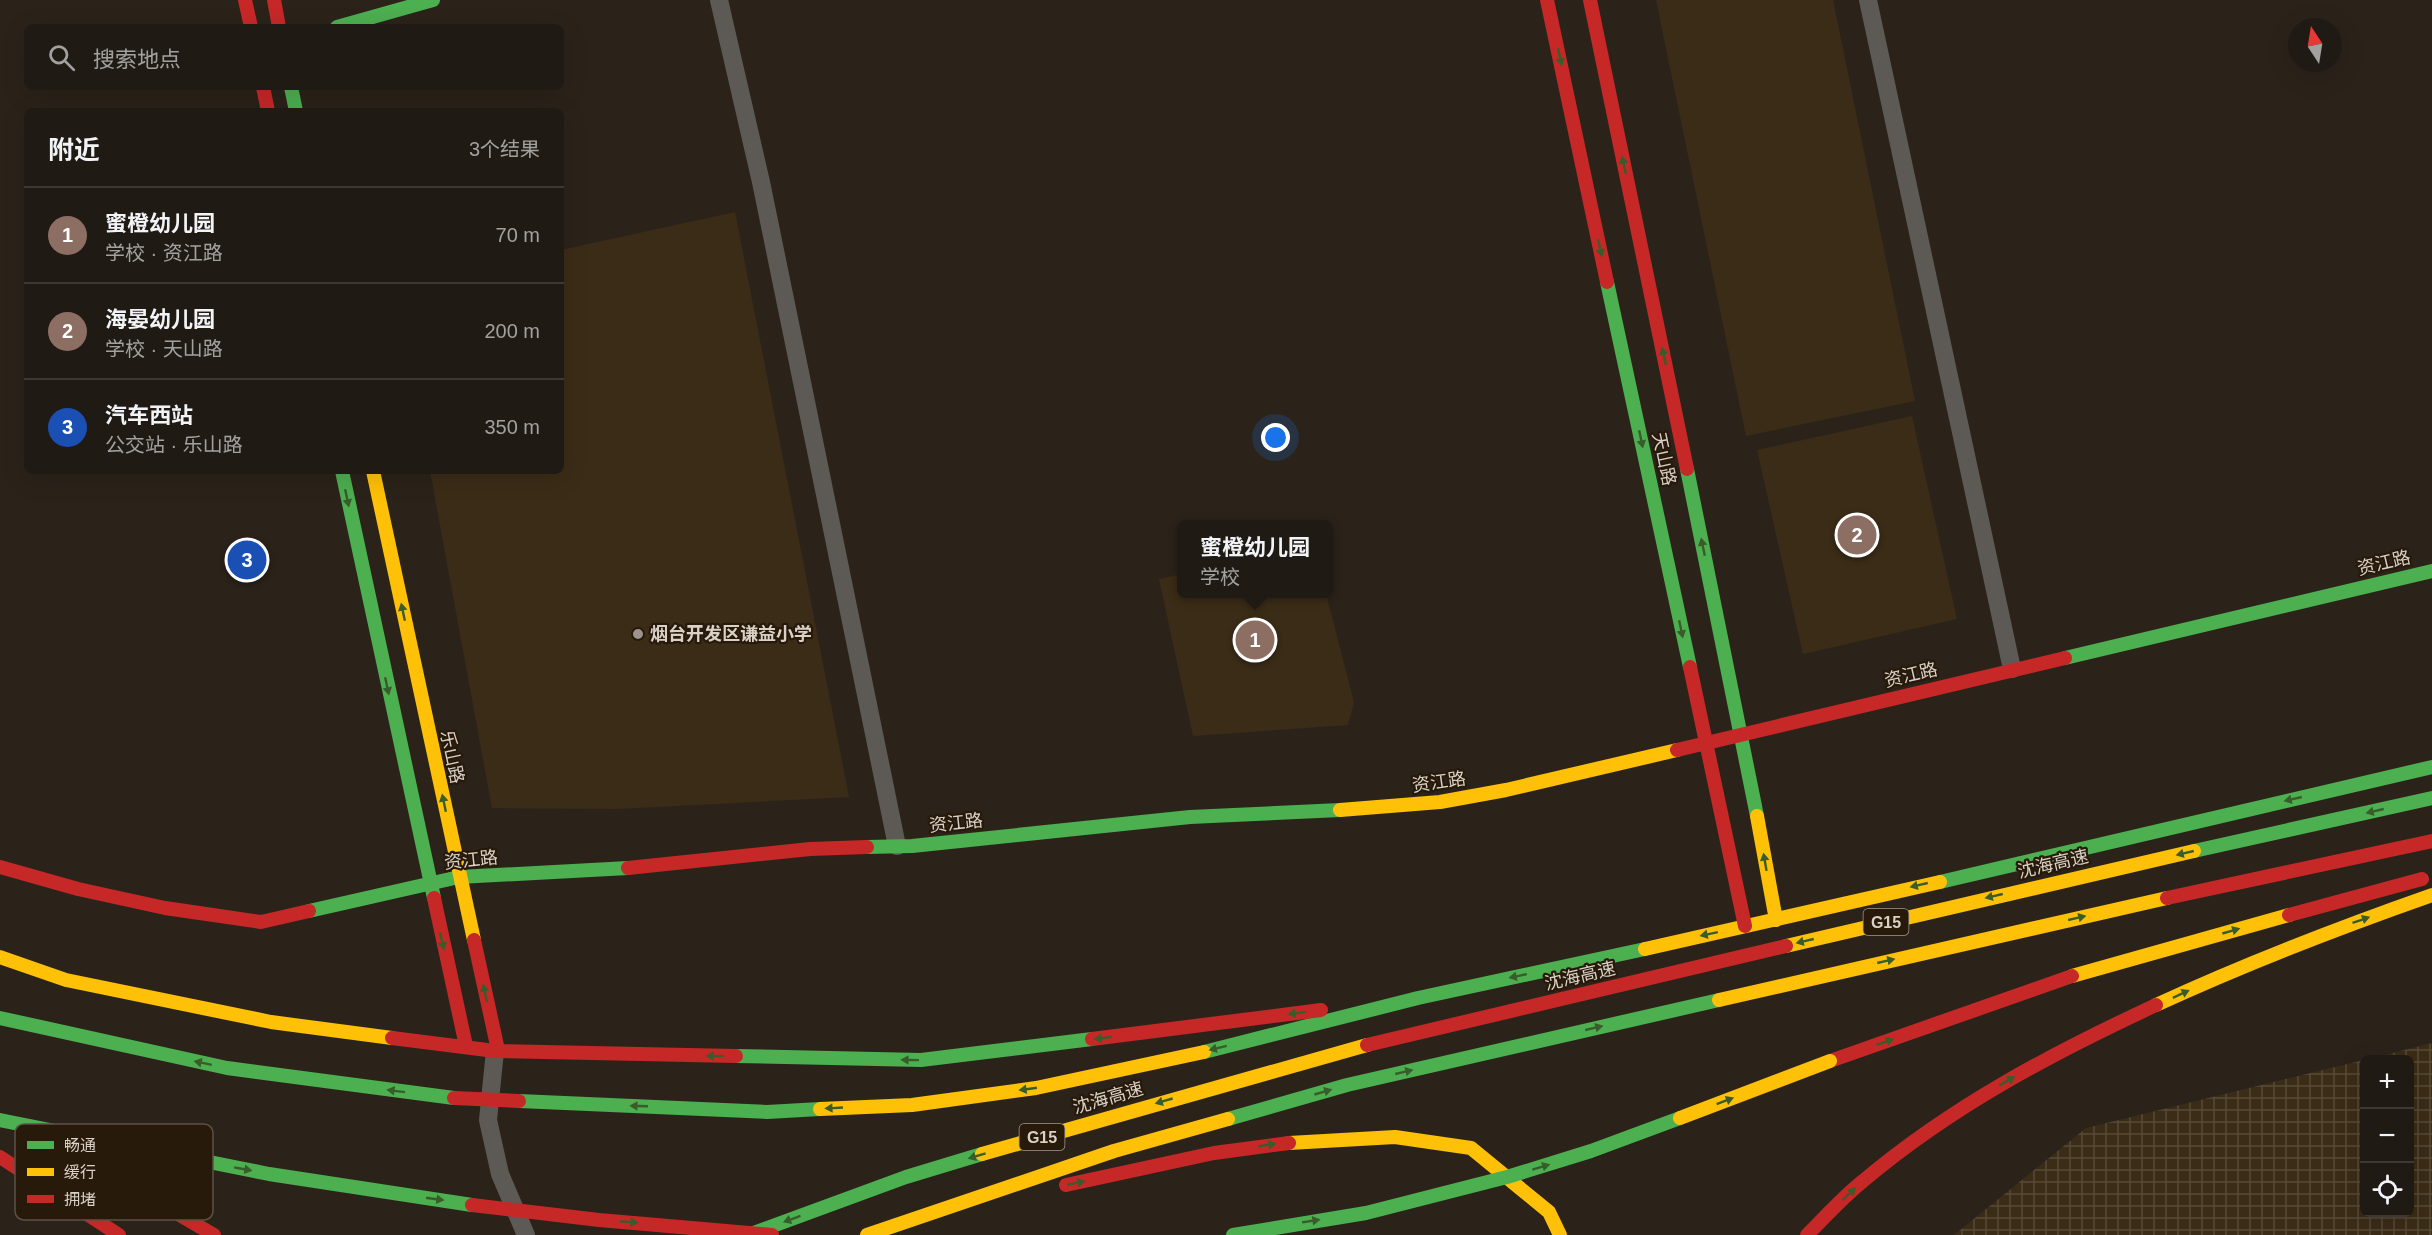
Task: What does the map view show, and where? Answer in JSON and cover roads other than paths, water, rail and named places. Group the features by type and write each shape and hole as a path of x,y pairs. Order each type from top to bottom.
{"main road":[{"path":"245,0 249,24"},
{"path":"274,0 278,24"},
{"path":"348,24 433,0"},
{"name":"天山路","path":"1547,0 1745,926"},
{"name":"天山路","path":"1590,0 1742,733 1776,920"},
{"path":"264,90 267,108"},
{"path":"292,90 296,108"},
{"path":"343,474 429,884 466,1046"},
{"name":"乐山路","path":"374,474 497,1051"},
{"name":"资江路","path":"0,867 78,889 165,908 261,922 459,878 655,866 810,849 897,846 1190,817 1375,808 1440,802 1506,790 1705,741 2432,571"},
{"path":"0,1018 227,1068 454,1098 767,1112 912,1105 1036,1088 1163,1062 1418,998 1776,920 2432,767"},
{"name":"沈海高速","path":"748,1235 906,1177 1341,1051 2060,881 2432,798"},
{"name":"G15","path":"867,1235 1114,1151 1347,1085 2137,904 2432,841"},
{"path":"1233,1235 1366,1213 1507,1177 1591,1152 1830,1061 2079,974 2337,901 2432,877"},
{"path":"1807,1235 1862,1181 1962,1107 2063,1049 2226,974 2321,934 2432,895"},
{"path":"0,957 66,980 271,1022 497,1051 921,1060 1418,998"},
{"path":"0,1110 24,1124"},
{"path":"0,1120 18,1124"},
{"path":"916,1217 1214,1153 1283,1143 1395,1137 1471,1148 1549,1212 1560,1235"},
{"path":"0,1157 15,1167"},
{"path":"213,1163 338,1185 541,1214 772,1235"},
{"path":"96,1220 119,1235"},
{"path":"188,1220 214,1235"}],"street":[{"path":"719,0 761,182 897,846"},
{"path":"1868,0 2012,669"},
{"path":"497,1051 488,1120 500,1174 526,1235"}],"place":[{"name":"海晏幼儿园","path":"1857,535"},
{"name":"汽车西站","path":"247,560"},
{"name":"烟台开发区谦益小学","path":"638,634"},
{"name":"蜜橙幼儿园","path":"1255,640"}]}
